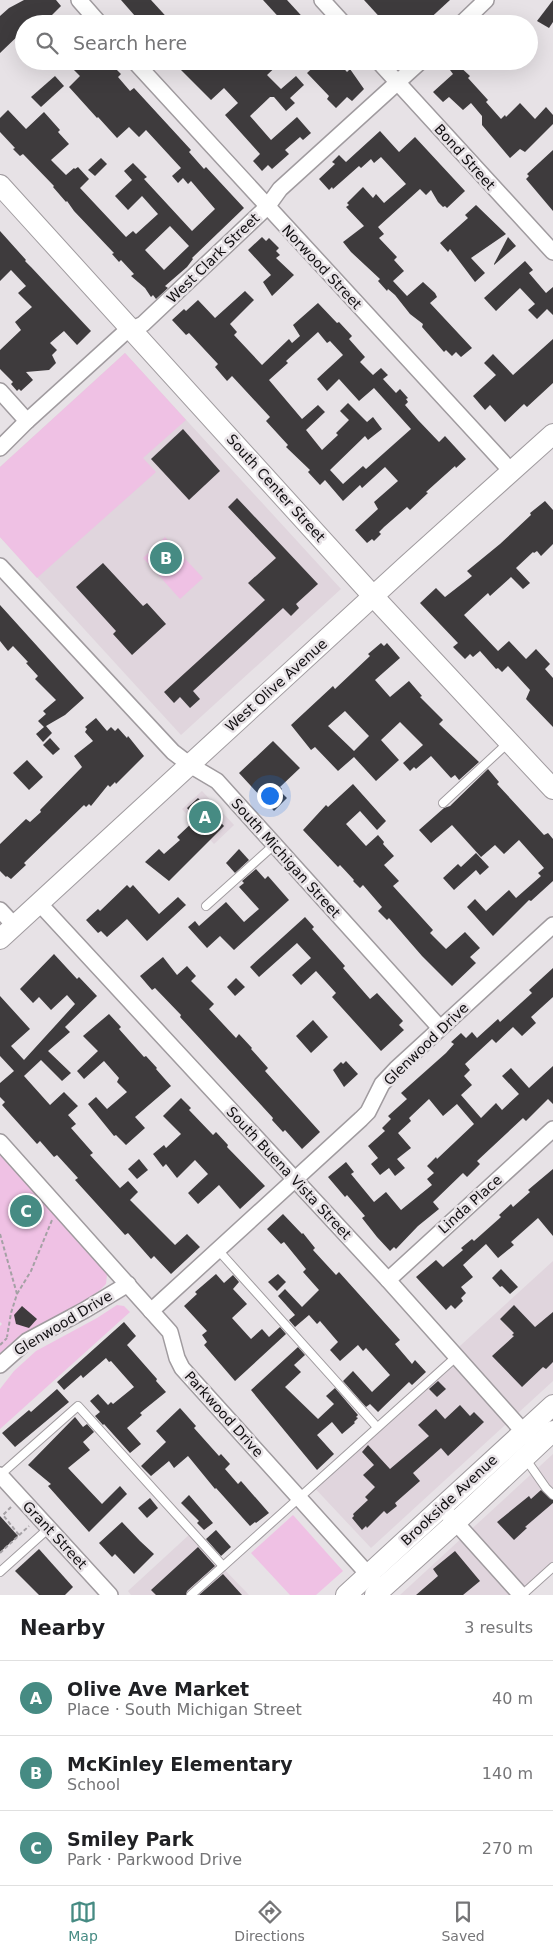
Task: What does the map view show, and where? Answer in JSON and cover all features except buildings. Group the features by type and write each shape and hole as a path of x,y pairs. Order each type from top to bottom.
{"street":[{"path":"79,0 92,15"},
{"path":"322,0 336,15"},
{"path":"470,15 486,0"},
{"name":"Norwood Street","path":"142,70 511,471"},
{"name":"Bond Street","path":"386,70 553,252"},
{"name":"West Clark Street","path":"0,448 27,420 123,334 143,324 267,207 280,189 412,70"},
{"name":"South Center Street","path":"0,185 373,596 553,789"},
{"path":"0,391 27,420"},
{"name":"West Olive Avenue","path":"7,932 373,596 553,434"},
{"name":"South Michigan Street","path":"0,566 173,752 217,781 440,1028"},
{"name":"South Buena Vista Street","path":"39,902 388,1280 456,1357 528,1445"},
{"path":"0,910 7,932"},
{"name":"Glenwood Drive","path":"151,1311 361,1120 368,1112 382,1084 396,1069 553,925"},
{"name":"Linda Place","path":"388,1280 553,1129"},
{"name":"Parkwood Drive","path":"0,1142 170,1332 176,1358 182,1368 300,1497 375,1586"},
{"name":"Glenwood Drive","path":"0,1365 27,1341 85,1310 128,1284"},
{"name":"Brookside Avenue","path":"346,1595 375,1586 456,1522 528,1445 553,1405"},
{"name":"Brookside Avenue","path":"375,1586 441,1507 528,1445 553,1430"},
{"name":"Grant Street","path":"0,1475 110,1595"},
{"path":"441,1507 522,1595"}],"lane":[{"path":"443,803 509,742"},
{"path":"206,906 274,845"},
{"path":"218,1250 377,1427"},
{"path":"191,1595 456,1357"},
{"path":"0,1475 78,1406 223,1566"},
{"path":"528,1445 546,1488 553,1495"},
{"path":"0,1572 49,1528"},
{"path":"522,1595 553,1567"}],"path":[{"path":"7,1337 11,1313 17,1294 33,1266 47,1229 61,1208"},
{"path":"0,1234 17,1294"},
{"path":"13,1505 3,1515 19,1536"},
{"path":"0,1553 31,1525"}],"shaded area":[{"path":"125,353 341,589 181,735 0,537 0,467"},
{"path":"125,353 186,420 143,458 156,472 37,578 0,537 0,467"},
{"path":"165,537 203,578 180,599 143,558"},
{"path":"202,791 234,825 214,844 182,809"},
{"path":"0,1155 103,1267 107,1275 106,1284 100,1290 73,1309 32,1329 0,1353 0,1326 2,1324 0,1322"},
{"path":"553,1261 553,1381 371,1548 310,1483"},
{"path":"117,1305 124,1306 130,1312 0,1429 0,1389 14,1371 36,1351"},
{"path":"553,1454 553,1563 518,1595 400,1595"},
{"path":"293,1515 343,1571 316,1595 290,1595 251,1553"},
{"path":"190,1534 249,1595 131,1595 128,1591"}],"place":[{"name":"McKinley Elementary","path":"166,558"},
{"name":"Olive Ave Market","path":"205,817"},
{"name":"Smiley Park","path":"26,1211"}]}
